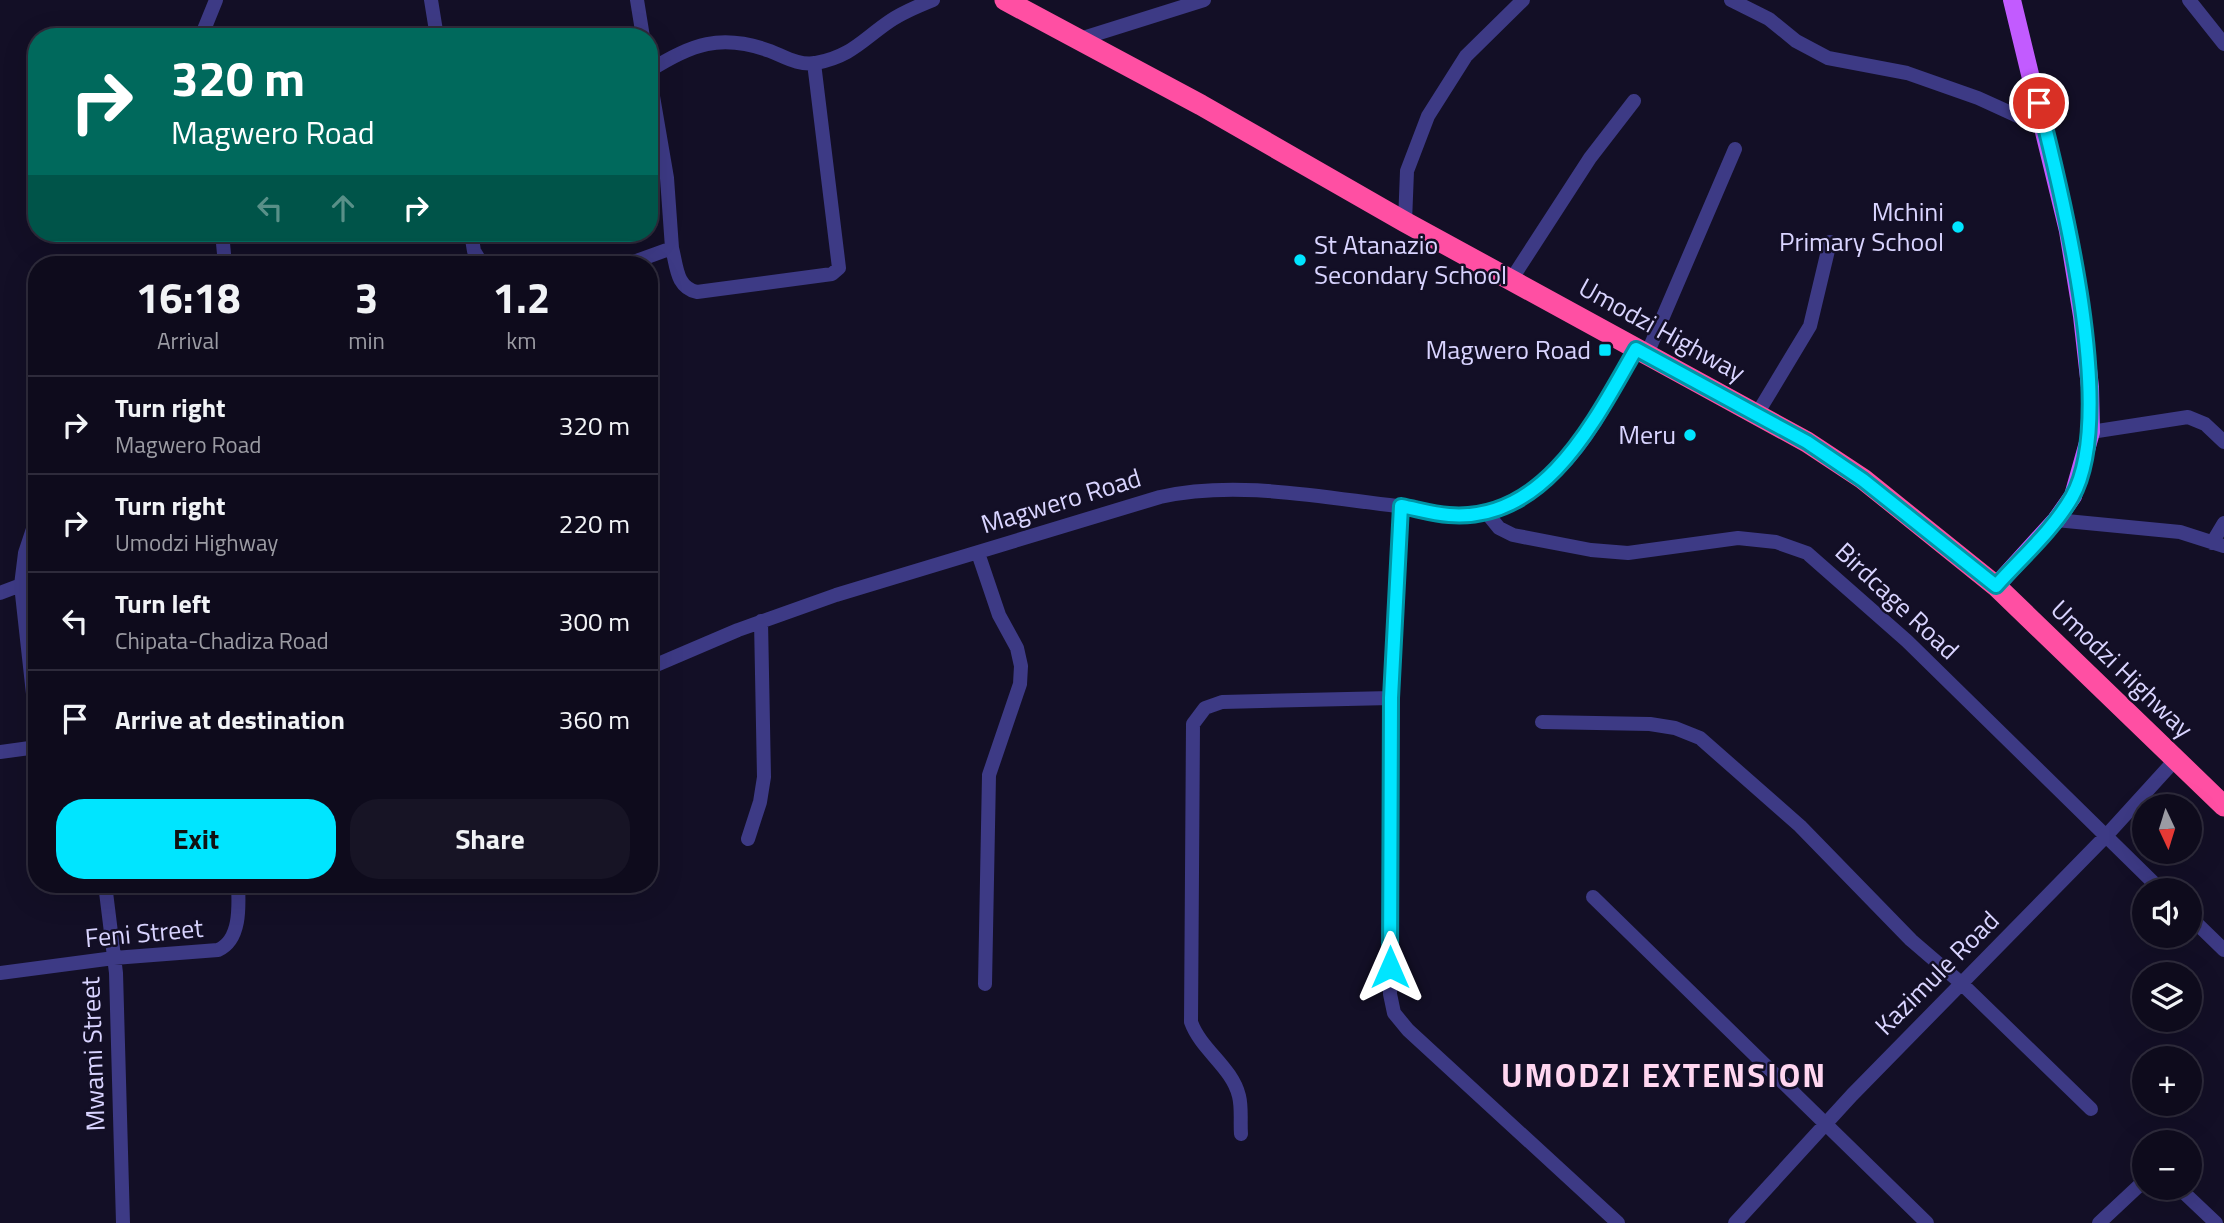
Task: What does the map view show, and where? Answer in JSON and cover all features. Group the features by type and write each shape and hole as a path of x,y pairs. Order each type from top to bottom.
{"highway":[{"name":"Umodzi Highway","path":"1005,0 1757,414 1863,480 1996,586 2224,806"}],"main road":[{"path":"1996,586 2056,520 2073,496 2083,469 2091,432 2090,387 2082,316 2068,231 2046,129 2012,0"}],"street":[{"path":"204,28 215,0"},
{"path":"431,0 436,28"},
{"path":"637,0 642,28"},
{"path":"658,66 685,49 704,43 725,42 769,51 795,62 814,63 863,44 916,4 933,0"},
{"path":"1080,39 1202,0"},
{"path":"1405,222 1407,171 1428,116 1466,56 1522,0"},
{"path":"1731,0 1769,19 1796,41 1828,58 1906,73 1978,98 2046,129"},
{"path":"2189,0 2224,44"},
{"path":"658,125 667,178 672,248 681,283 687,290 697,292 832,274 839,268 814,63"},
{"path":"1511,280 1590,158 1634,101"},
{"name":"Magwero Road","path":"658,664 761,621 1196,489 1236,489 1401,506 1451,516 1486,512 1528,494 1563,464 1642,351 1735,149"},
{"path":"1757,414 1810,326 1830,242"},
{"path":"650,256 672,248"},
{"path":"2091,432 2189,417 2205,424 2224,442"},
{"path":"1401,506 1391,698 1390,994 1394,1013 1428,1049 1618,1223"},
{"name":"Birdcage Road","path":"1486,512 1499,528 1513,535 1591,550 1628,553 1738,538 1776,542 1807,552 1907,641 2148,878"},
{"path":"2056,520 2180,532 2218,545 2224,523"},
{"path":"978,553 999,615 1017,648 1021,666 1020,684 989,775 985,984"},
{"path":"28,562 21,585 28,648"},
{"path":"0,593 21,585"},
{"path":"748,839 760,802 764,777 761,621"},
{"path":"1241,1135 1239,1096 1235,1085 1195,1033 1191,1022 1193,724 1205,708 1222,702 1391,698"},
{"path":"1542,722 1650,724 1675,728 1700,738 1800,826 1911,940 1961,984 2091,1109"},
{"path":"0,752 28,748"},
{"name":"Kazimule Road","path":"1735,1223 1824,1125 2105,837 2176,759"},
{"name":"Mwami Street","path":"106,893 114,958 123,1223"},
{"name":"Feni Street","path":"0,973 114,958 213,952 224,948 232,939 236,924 238,893"},
{"path":"1593,897 1680,978 1824,1125 1927,1223"},
{"path":"2202,929 2224,950"},
{"path":"2099,1223 2132,1192"},
{"path":"2192,1200 2216,1223"}],"place":[{"name":"Mchini Primary School","path":"1958,227"},
{"name":"St Atanazio Secondary School","path":"1300,260"},
{"name":"Magwero Road","path":"1605,350"},
{"name":"Meru","path":"1690,435"}],"district":[{"name":"UMODZI EXTENSION","path":"1664,1075"}],"route":[{"path":"1390,967 1391,698 1401,506 1451,516 1486,512 1528,494 1563,464 1588,431 1636,349 1807,442 1863,480 1996,586 2056,520 2073,496 2083,469 2091,432 2090,387 2082,316 2068,231 2039,103"}]}
